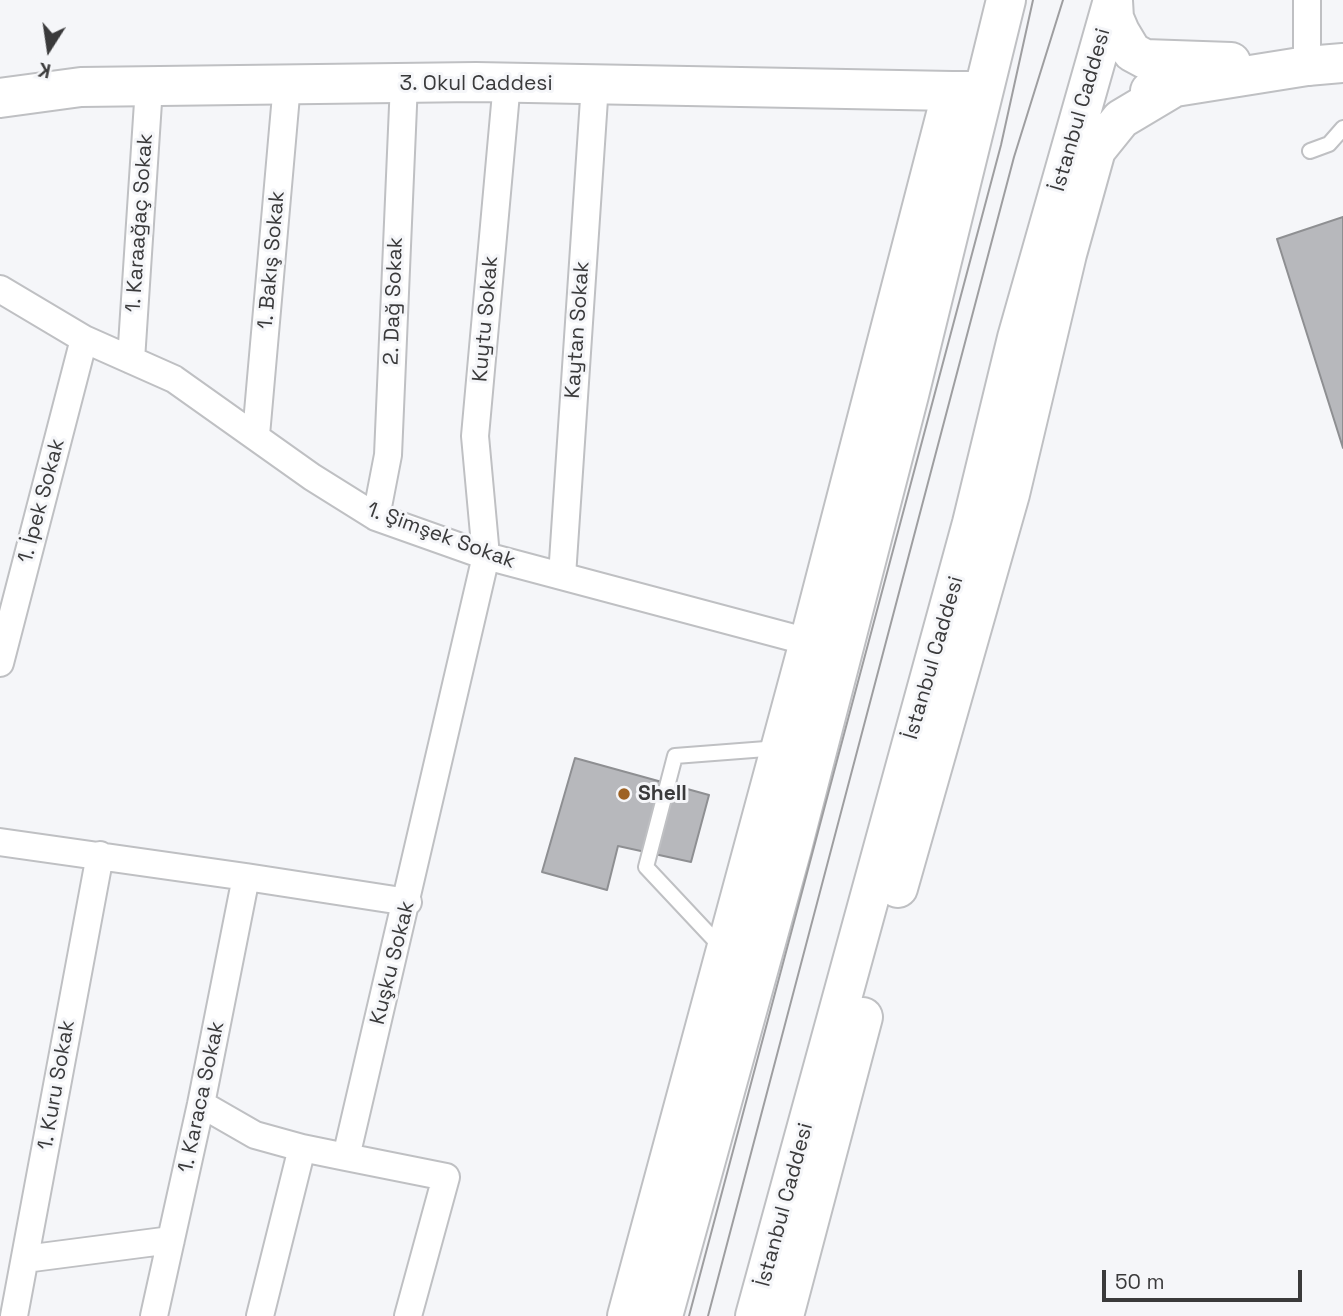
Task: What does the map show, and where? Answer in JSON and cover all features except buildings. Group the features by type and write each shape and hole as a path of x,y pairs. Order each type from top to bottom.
{"main road":[{"path":"627,1316 809,642 970,100 1006,0"},
{"path":"1113,1 1114,18 1119,32 1132,52 1144,59 1330,67"},
{"name":"İstanbul Caddesi","path":"755,1316 972,523 1017,338 1113,1"},
{"path":"1069,152 1092,114 1130,95 1330,67"},
{"name":"3. Okul Caddesi","path":"0,98 81,88 507,82 970,100"},
{"path":"784,1316 876,964 1010,494 1067,254 1096,150 1121,119 1174,88"},
{"path":"663,1316 806,794 909,395 970,100"}],"street":[{"path":"1307,0 1330,67"},
{"name":"Kuytu Sokak","path":"486,556 475,436 507,82"},
{"name":"2. Dağ Sokak","path":"376,517 388,455 404,83"},
{"name":"1. Bakış Sokak","path":"256,435 287,84"},
{"name":"Kaytan Sokak","path":"562,576 595,84"},
{"name":"1. Karaağaç Sokak","path":"131,360 149,87"},
{"name":"1. Şimşek Sokak","path":"0,289 84,339 174,379 312,477 376,517 486,556 809,642"},
{"name":"1. İpek Sokak","path":"0,663 84,339"},
{"name":"Kuşku Sokak","path":"346,1157 408,902 486,556"},
{"path":"0,842 408,902"},
{"name":"1. Kuru Sokak","path":"14,1316 100,855"},
{"name":"1. Karaca Sokak","path":"154,1316 201,1104 246,877"},
{"path":"201,1104 255,1135 302,1148 446,1177 408,1316"},
{"path":"260,1316 302,1148"},
{"path":"25,1259 171,1240"}],"lane":[{"path":"1310,151 1329,144 1343,128"},
{"path":"724,950 646,867 675,756 781,748"}],"tram line":[{"path":"689,1316 1001,145 1033,0"},
{"path":"708,1316 1014,157 1063,0"}],"place":[{"name":"Shell","path":"624,794"}]}
